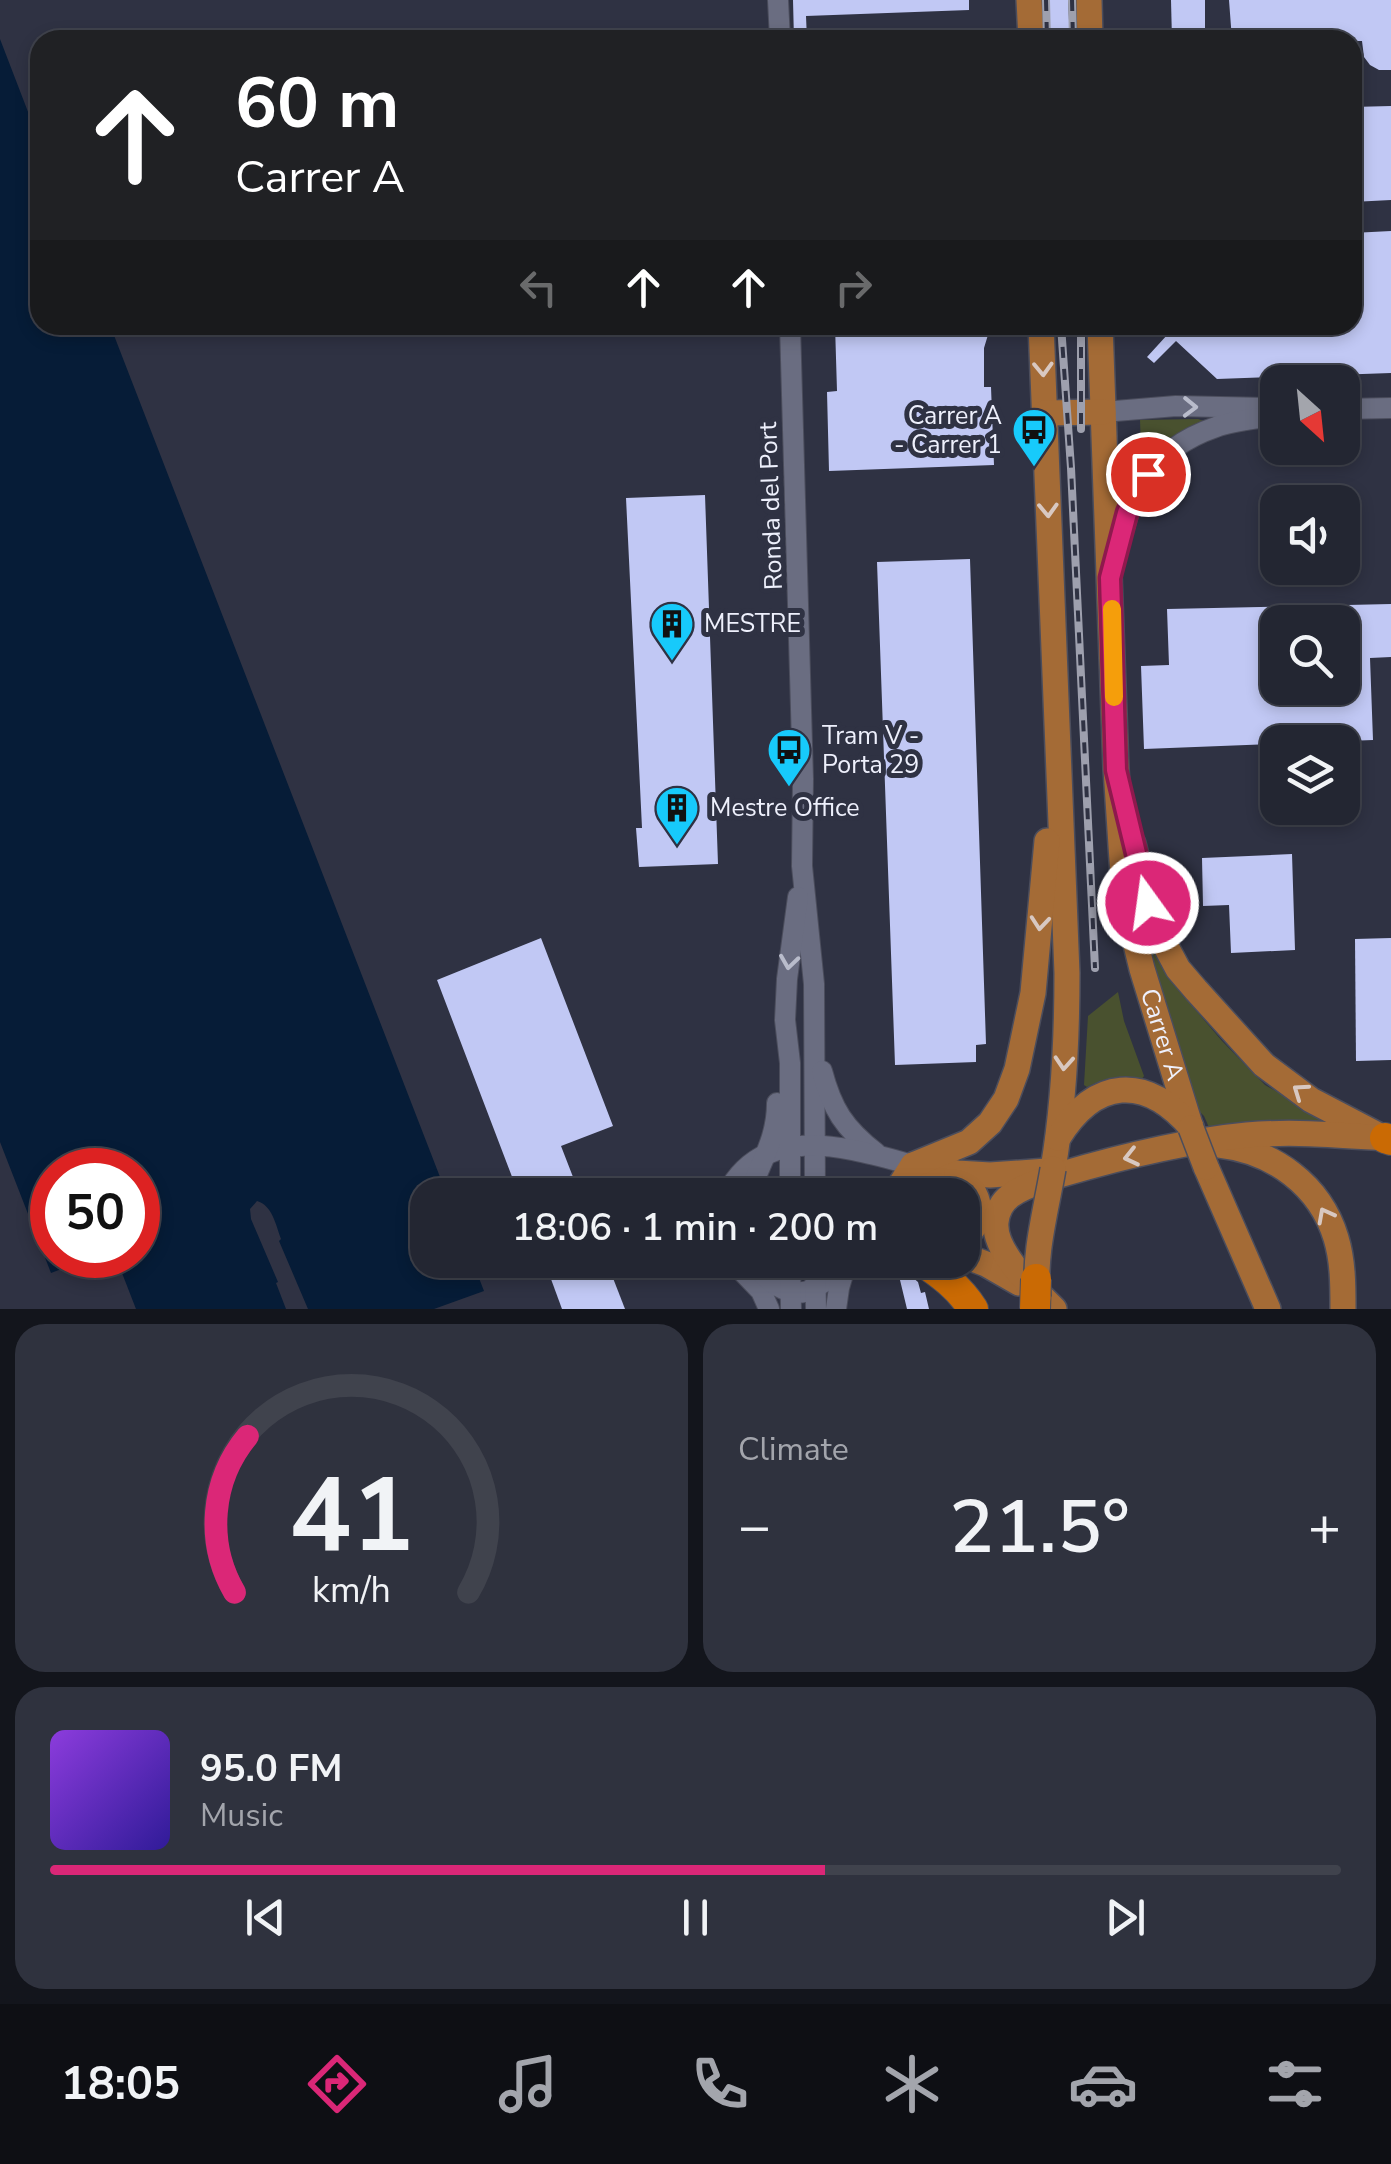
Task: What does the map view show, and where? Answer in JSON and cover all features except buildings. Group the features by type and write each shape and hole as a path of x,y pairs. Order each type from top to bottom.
{"highway":[{"path":"946,1278 973,1309"}],"main road":[{"path":"1029,0 1030,30"},
{"path":"1088,0 1090,30"},
{"path":"1041,335 1067,987 1043,1303"},
{"name":"Carrer A","path":"1100,335 1116,770 1128,912 1191,1136 1268,1309"},
{"path":"1044,412 1104,412"},
{"path":"905,1178 913,1165 957,1149 981,1133 1006,1099 1017,1069 1034,994 1046,858 1054,686"},
{"path":"1116,770 1155,926 1178,968 1264,1065 1311,1100 1388,1139"},
{"path":"1058,1138 1070,1119 1092,1099 1119,1090 1140,1092 1169,1105 1191,1136 1262,1155 1303,1184 1324,1212 1336,1238 1343,1274 1342,1309"},
{"path":"1043,1303 1001,1248 996,1222 998,1212 1011,1195 1032,1184 1191,1136 1272,1134 1388,1139"},
{"path":"913,1165 957,1174 990,1175 1082,1168"},
{"path":"957,1174 961,1178"},
{"path":"980,1263 1002,1272 1043,1303"}],"street":[{"path":"778,0 780,30"},
{"name":"Ronda del Port","path":"790,335 802,721 802,866 814,984 815,1178"},
{"path":"1104,412 1176,406 1260,411"},
{"path":"1360,409 1391,408"},
{"path":"1110,578 1131,503 1146,477 1167,454 1182,442 1218,426 1260,416"},
{"name":"Ronda del Port","path":"790,1178 790,1063 784,1020 802,866"},
{"path":"756,1178 777,1118 784,1020"},
{"path":"814,1039 827,1091 841,1120 881,1157"},
{"path":"736,1178 746,1167 789,1146 847,1149 913,1165"},
{"path":"748,1278 770,1309"},
{"path":"767,1278 791,1300 828,1278"},
{"path":"816,1278 816,1309"},
{"path":"836,1309 843,1278"}],"green space":[{"path":"1140,420 1204,421 1153,459 1141,449"},
{"path":"1129,454 1146,466 1121,510 1116,455"},
{"path":"1139,921 1176,987 1222,1041 1265,1085 1333,1123 1211,1132 1196,1108"},
{"path":"1118,992 1144,1076 1113,1078 1087,1087 1084,1085 1088,1016"}],"water":[{"path":"0,39 30,117 30,335 114,335 440,1178 410,1178 410,1278 479,1278 484,1291 434,1309 308,1309 279,1241 273,1216 257,1201 250,1209 251,1219 286,1309 136,1309 124,1278 160,1278 160,1148 30,1148 30,1219 0,1142"}],"railway":[{"path":"1046,0 1047,30"},
{"path":"1072,0 1073,30"},
{"path":"1062,335 1095,968"},
{"path":"1081,335 1081,429"}],"slow traffic":[{"path":"1112,609 1114,697"}],"place":[{"name":"Carrer A - Carrer 1","path":"1034,468"},
{"name":"MESTRE","path":"672,662"},
{"name":"Tram V - Porta 29","path":"789,788"},
{"name":"Mestre Office","path":"677,846"}],"route":[{"path":"1148,474 1127,513 1110,578 1116,770 1148,903"}]}
